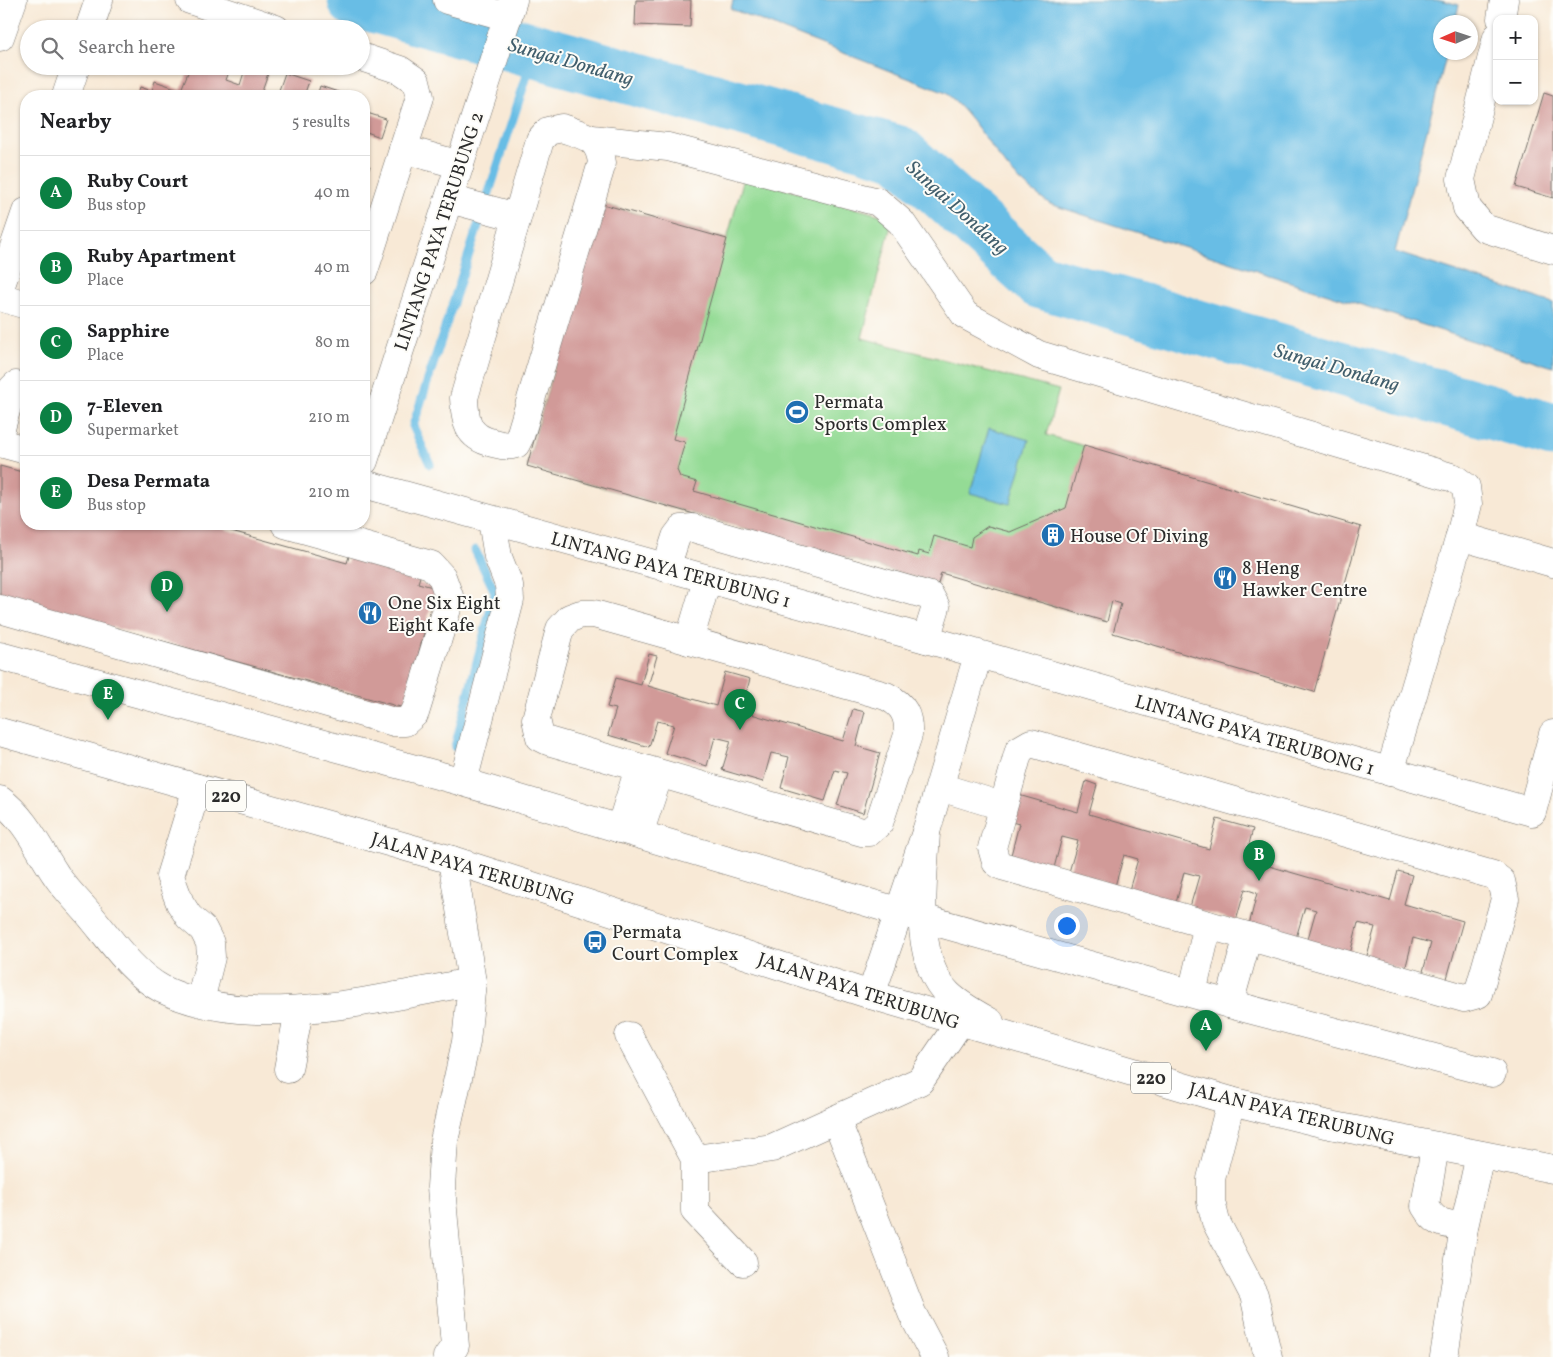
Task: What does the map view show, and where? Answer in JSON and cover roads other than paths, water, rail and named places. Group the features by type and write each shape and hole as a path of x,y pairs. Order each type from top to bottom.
{"street":[{"path":"0,37 13,0"},
{"path":"92,20 99,0"},
{"path":"190,0 249,20"},
{"path":"447,0 510,8"},
{"path":"1501,15 1504,0"},
{"name":"LINTANG PAYA TERUBUNG 2","path":"370,447 470,204 460,165 510,8"},
{"path":"1493,53 1461,179 1467,208 1484,228 1553,250"},
{"path":"370,60 400,70 416,81 420,97 370,252"},
{"path":"68,90 73,75"},
{"path":"592,139 598,147 602,163 520,436 516,444 508,447 481,440 472,433 465,416 464,398 540,140 548,131 562,128 592,139 668,147 878,202 901,222 965,315 1038,355 1454,478 1466,487 1468,504 1460,536 1390,772"},
{"path":"403,149 460,165"},
{"path":"470,204 517,216"},
{"path":"0,288 20,230"},
{"path":"0,297 20,303"},
{"path":"0,432 14,385"},
{"path":"0,443 20,448"},
{"name":"LINTANG PAYA TERUBUNG 1","path":"370,486 978,654"},
{"path":"463,782 510,600 509,585 498,557 492,520"},
{"path":"666,568 676,537 682,529 693,528 930,596 936,607 926,639"},
{"path":"0,609 394,722 405,722 415,713 450,599 442,577 431,565 306,530"},
{"path":"1460,536 1553,563"},
{"path":"689,641 708,580"},
{"path":"581,614 594,614 689,641 886,696 897,702 905,712 909,723 908,735 880,823 869,832 862,832 548,742 540,737 536,719 560,629 570,618 581,614"},
{"path":"871,995 911,915 926,832 978,654"},
{"name":"LINTANG PAYA TERUBONG 1","path":"978,654 1532,812 1553,734"},
{"path":"0,656 463,782 911,915 1229,1004 1492,1073"},
{"path":"352,752 362,713"},
{"name":"JALAN PAYA TERUBUNG","path":"0,732 452,860 871,995 1231,1101 1325,1124 1553,1169"},
{"path":"1031,743 1493,875 1501,880 1504,888 1505,899 1482,986 1478,994 1472,997 1464,998 1208,925 1002,866 996,862 992,848 1002,806 1019,750 1031,743"},
{"path":"630,832 649,771"},
{"path":"940,787 1002,806"},
{"path":"197,788 170,876 180,903 189,917 203,929 210,943 211,957 200,1001"},
{"path":"0,800 10,807 27,829 58,877 134,967 162,988 200,1001 236,1009 299,1010 472,982"},
{"path":"452,860 472,982 466,1042 444,1141 441,1188 455,1353"},
{"path":"911,915 929,963 937,980 948,995 1023,1041"},
{"path":"1192,993 1208,925"},
{"path":"1229,1004 1248,936"},
{"path":"288,1069 299,1010"},
{"path":"695,1160 772,1148 920,1081 960,1022"},
{"path":"629,1036 695,1160 695,1211 743,1262"},
{"path":"1231,1101 1211,1179 1211,1202 1216,1222 1254,1295 1268,1357"},
{"path":"836,1119 912,1313 934,1357"},
{"path":"1435,1146 1425,1206 1433,1219 1440,1223 1464,1227"},
{"path":"1444,1357 1464,1227 1480,1155"}],"water":[{"path":"733,0 1441,0 1459,5 1457,15 1433,15 1433,60 1445,60 1395,252 1553,303 1553,367 1050,204 1013,173 972,119 946,93 731,9"},
{"path":"989,428 1029,440 1010,504 970,493"}],"waterway":[{"name":"Sungai Dondang","path":"355,0 899,153 1039,281 1553,430"},
{"path":"430,464 413,426 535,51"},
{"path":"455,747 495,592 475,550"}],"place":[{"name":"Permata Sports Complex","path":"797,412"},
{"name":"House Of Diving","path":"1053,535"},
{"name":"8 Heng Hawker Centre","path":"1225,578"},
{"name":"7-Eleven","path":"167,612"},
{"name":"One Six Eight Eight Kafe","path":"370,613"},
{"name":"Desa Permata","path":"108,720"},
{"name":"Sapphire","path":"740,730"},
{"name":"Ruby Apartment","path":"1259,881"},
{"name":"Permata Court Complex","path":"595,942"},
{"name":"Ruby Court","path":"1206,1051"}]}
